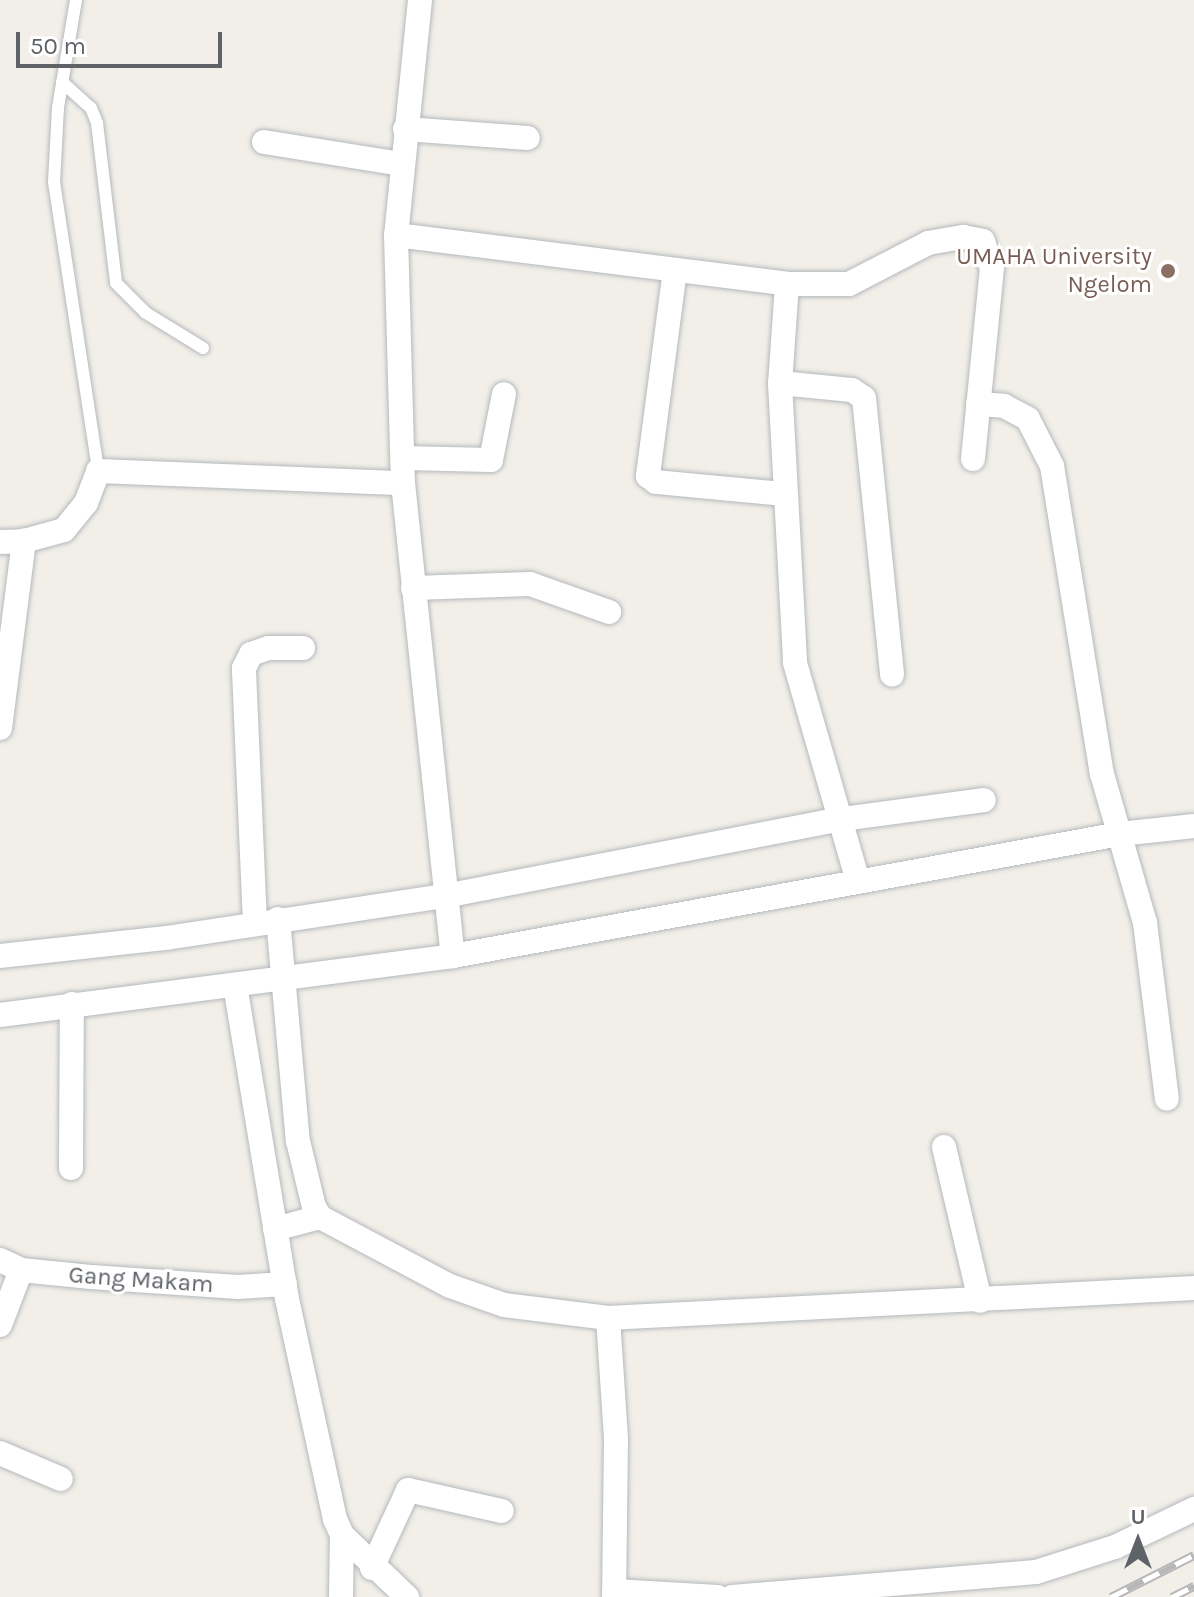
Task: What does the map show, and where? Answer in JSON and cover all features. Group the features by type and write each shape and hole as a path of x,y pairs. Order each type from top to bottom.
{"street":[{"path":"420,0 396,235 403,483 453,952"},
{"path":"405,129 528,138"},
{"path":"264,142 401,164"},
{"path":"396,235 787,284 849,284 869,278 928,243 963,237 983,241 989,248 992,268 973,459"},
{"path":"675,270 648,476 656,482 783,494"},
{"path":"787,284 780,383 783,494 795,663 856,873"},
{"path":"780,383 852,390 864,398 892,675"},
{"path":"403,458 491,460 504,394"},
{"path":"978,404 1004,406 1028,419 1052,466 1107,787 1145,923 1167,1099"},
{"path":"0,728 12,542 64,530 86,503 98,471 403,483"},
{"path":"413,588 530,584 609,612"},
{"path":"303,648 268,648 251,654 244,668 271,924 283,971 282,1161 278,1228 285,1284 320,1462 342,1535 341,1597"},
{"path":"0,956 447,904 843,822 984,800"},
{"path":"0,1015 235,985 283,971 453,952 856,873 1118,826 1194,826"},
{"path":"235,985 282,1161 308,1194 313,1220"},
{"path":"71,1168 72,1004"},
{"path":"944,1147 980,1301"},
{"path":"278,1228 313,1220 450,1286 558,1315 598,1318 1194,1288"},
{"path":"0,1325 10,1265"},
{"name":"Gang Makam","path":"10,1265 238,1287 285,1284"},
{"path":"598,1318 616,1439 614,1594 718,1597"},
{"path":"0,1453 61,1479"},
{"path":"378,1557 408,1490 502,1511"},
{"path":"732,1597 1036,1572 1115,1547 1194,1509"},
{"path":"342,1535 378,1557 407,1597"}],"lane":[{"path":"76,0 62,82 55,195 98,471"},
{"path":"62,82 91,108 97,123 116,283 146,313 203,348"}],"railway":[{"path":"1111,1597 1194,1555"},
{"path":"1172,1597 1194,1586"}],"place":[{"name":"UMAHA University Ngelom","path":"1168,271"}]}
